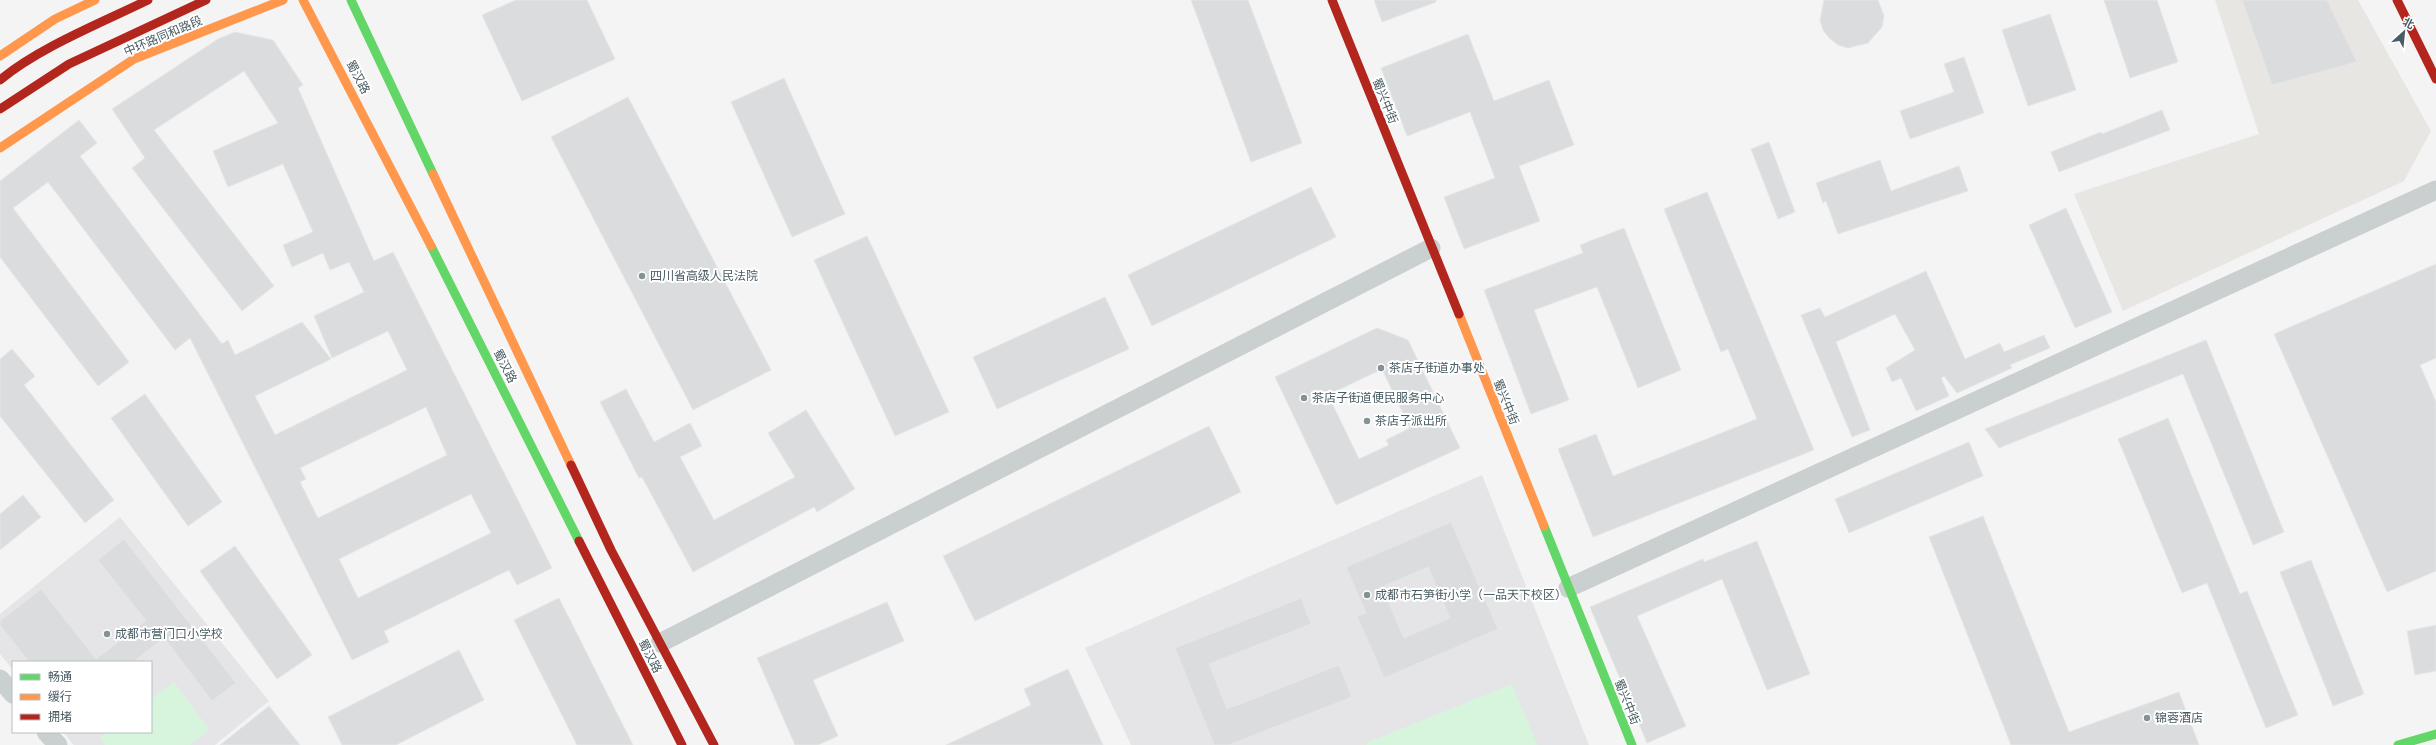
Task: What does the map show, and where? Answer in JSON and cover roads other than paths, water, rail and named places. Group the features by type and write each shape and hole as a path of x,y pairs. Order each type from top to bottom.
{"main road":[{"path":"0,56 56,18 95,0"},
{"path":"0,80 12,70 77,34 148,0"},
{"path":"0,109 69,64 206,0"},
{"name":"中环路同和路段","path":"0,148 134,59 283,0"},
{"name":"蜀汉路","path":"303,0 373,131 682,745"},
{"name":"蜀汉路","path":"351,0 611,550 714,745"},
{"name":"蜀兴中街","path":"1332,0 1632,745"},
{"path":"2397,0 2436,79"},
{"path":"2398,745 2436,734"}],"street":[{"path":"1568,588 2436,190"},
{"path":"660,643 1431,248"},
{"path":"0,679 12,693"},
{"path":"47,733 58,745"}],"place":[{"name":"四川省高级人民法院","path":"642,276"},
{"name":"茶店子街道办事处","path":"1381,368"},
{"name":"茶店子街道便民服务中心","path":"1304,398"},
{"name":"茶店子派出所","path":"1367,421"},
{"name":"成都市石笋街小学（一品天下校区）","path":"1367,595"},
{"name":"成都市营门口小学校","path":"107,634"},
{"name":"锦蓉酒店","path":"2147,718"}]}
